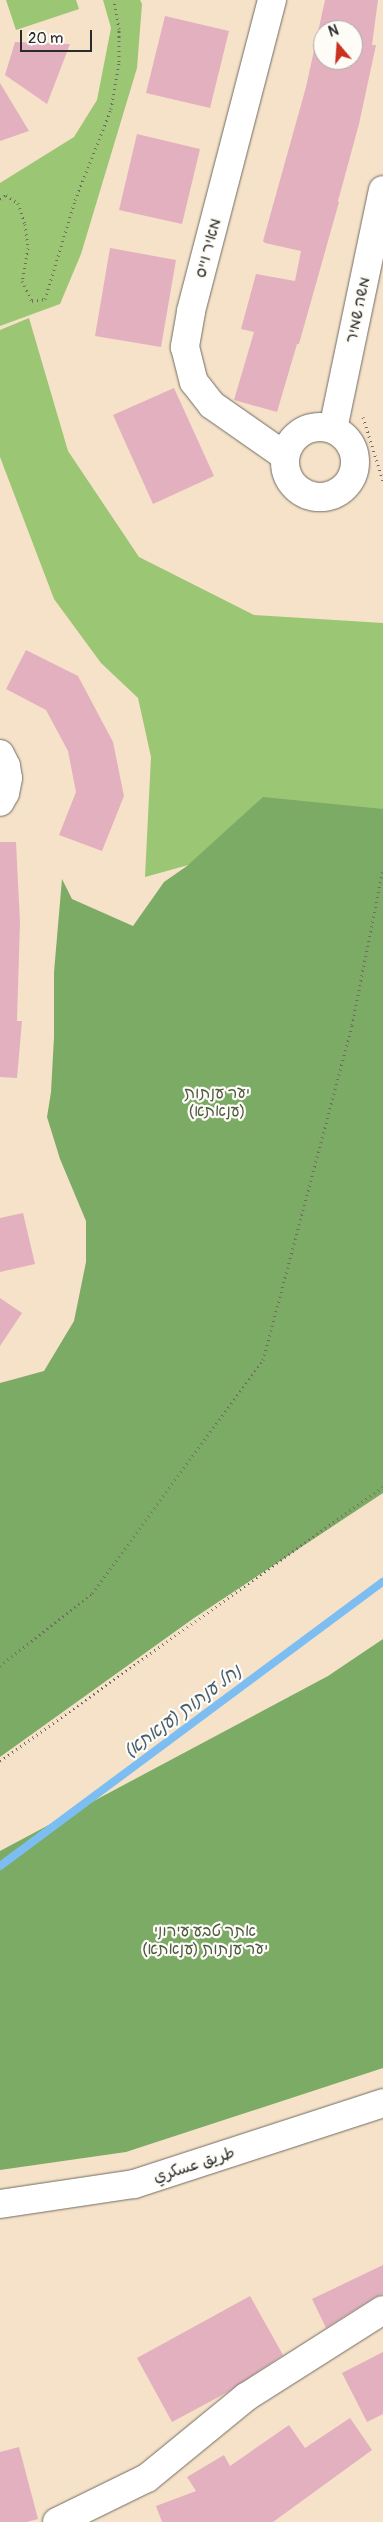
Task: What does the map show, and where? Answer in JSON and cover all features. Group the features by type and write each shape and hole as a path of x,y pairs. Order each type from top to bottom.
{"street":[{"name":"מאיר וייס","path":"272,0 191,312 185,346 194,382 212,405 285,456"},
{"name":"משה שמיר","path":"333,429 383,190"},
{"path":"311,428 333,429 351,445 355,457 355,469 350,481 340,491 328,496 316,497 297,489 289,480 285,468 285,456 291,442 300,433 311,428"},
{"path":"0,754 6,766 8,778 5,793 0,802"},
{"name":"طريق عسكري","path":"0,2204 134,2184 383,2103"},
{"path":"57,2522 148,2478 246,2396 383,2310"}],"path":[{"path":"0,199 6,195 18,203 25,224 28,248 22,281 32,301 45,299 75,200 112,109 119,62 119,29 114,0"},
{"path":"361,409 383,481"},
{"path":"0,1666 92,1593 263,1360 352,1025 383,869"},
{"path":"0,1761 383,1487"}],"green space":[{"path":"6,0 76,0 79,9 16,30"},
{"path":"103,0 140,0 142,4 137,68 81,254 60,304 0,326 0,183 74,137 97,100 111,28"},
{"path":"29,318 68,451 139,557 254,615 383,623 383,811 145,877 151,757 138,698 101,663 54,599 0,457 0,330"},
{"name":"יער ענתות (ענאתא)","path":"263,797 383,809 383,1493 194,1618 0,1757 0,1383 44,1371 74,1321 86,1262 86,1221 60,1159 47,1117 51,1092 54,1037 54,972 62,879 72,899 133,926 164,882 187,866"},
{"name":"אתר טבע עירוני יער ענתות (ענאתא)","path":"383,1639 383,2068 126,2152 0,2170 0,1851 328,1676"}],"building":[{"path":"325,0 378,0 372,45 376,45 359,124 299,344 297,344 277,412 234,400 254,332 241,329 256,274 295,281 301,251 263,241 306,87 313,55 313,70 363,70 363,20 321,20"},
{"path":"165,16 229,31 210,108 146,93"},
{"path":"15,42 70,44 47,104 5,75"},
{"path":"0,83 29,131 0,141"},
{"path":"137,134 200,149 182,224 119,210"},
{"path":"110,248 176,260 161,347 95,336"},
{"path":"174,388 214,476 153,504 113,415"},
{"path":"26,650 78,676 113,742 124,796 102,851 59,835 76,792 68,751 46,710 6,689"},
{"path":"0,842 16,842 20,922 17,1021 22,1021 17,1078 0,1077"},
{"path":"23,1213 35,1264 0,1272 0,1218"},
{"path":"0,1298 22,1313 0,1346"},
{"path":"383,2265 383,2294 375,2297 326,2328 312,2299"},
{"path":"250,2296 283,2355 226,2393 172,2422 137,2358"},
{"path":"383,2352 383,2414 367,2422 342,2373"},
{"path":"350,2418 372,2450 273,2522 162,2522 156,2506 196,2491 187,2477 224,2455 230,2466 289,2425 305,2448"},
{"path":"19,2447 38,2519 27,2522 0,2522 0,2452"}],"waterway":[{"name":"נחל ענתות (ענאתא)","path":"0,1866 383,1582"}]}
